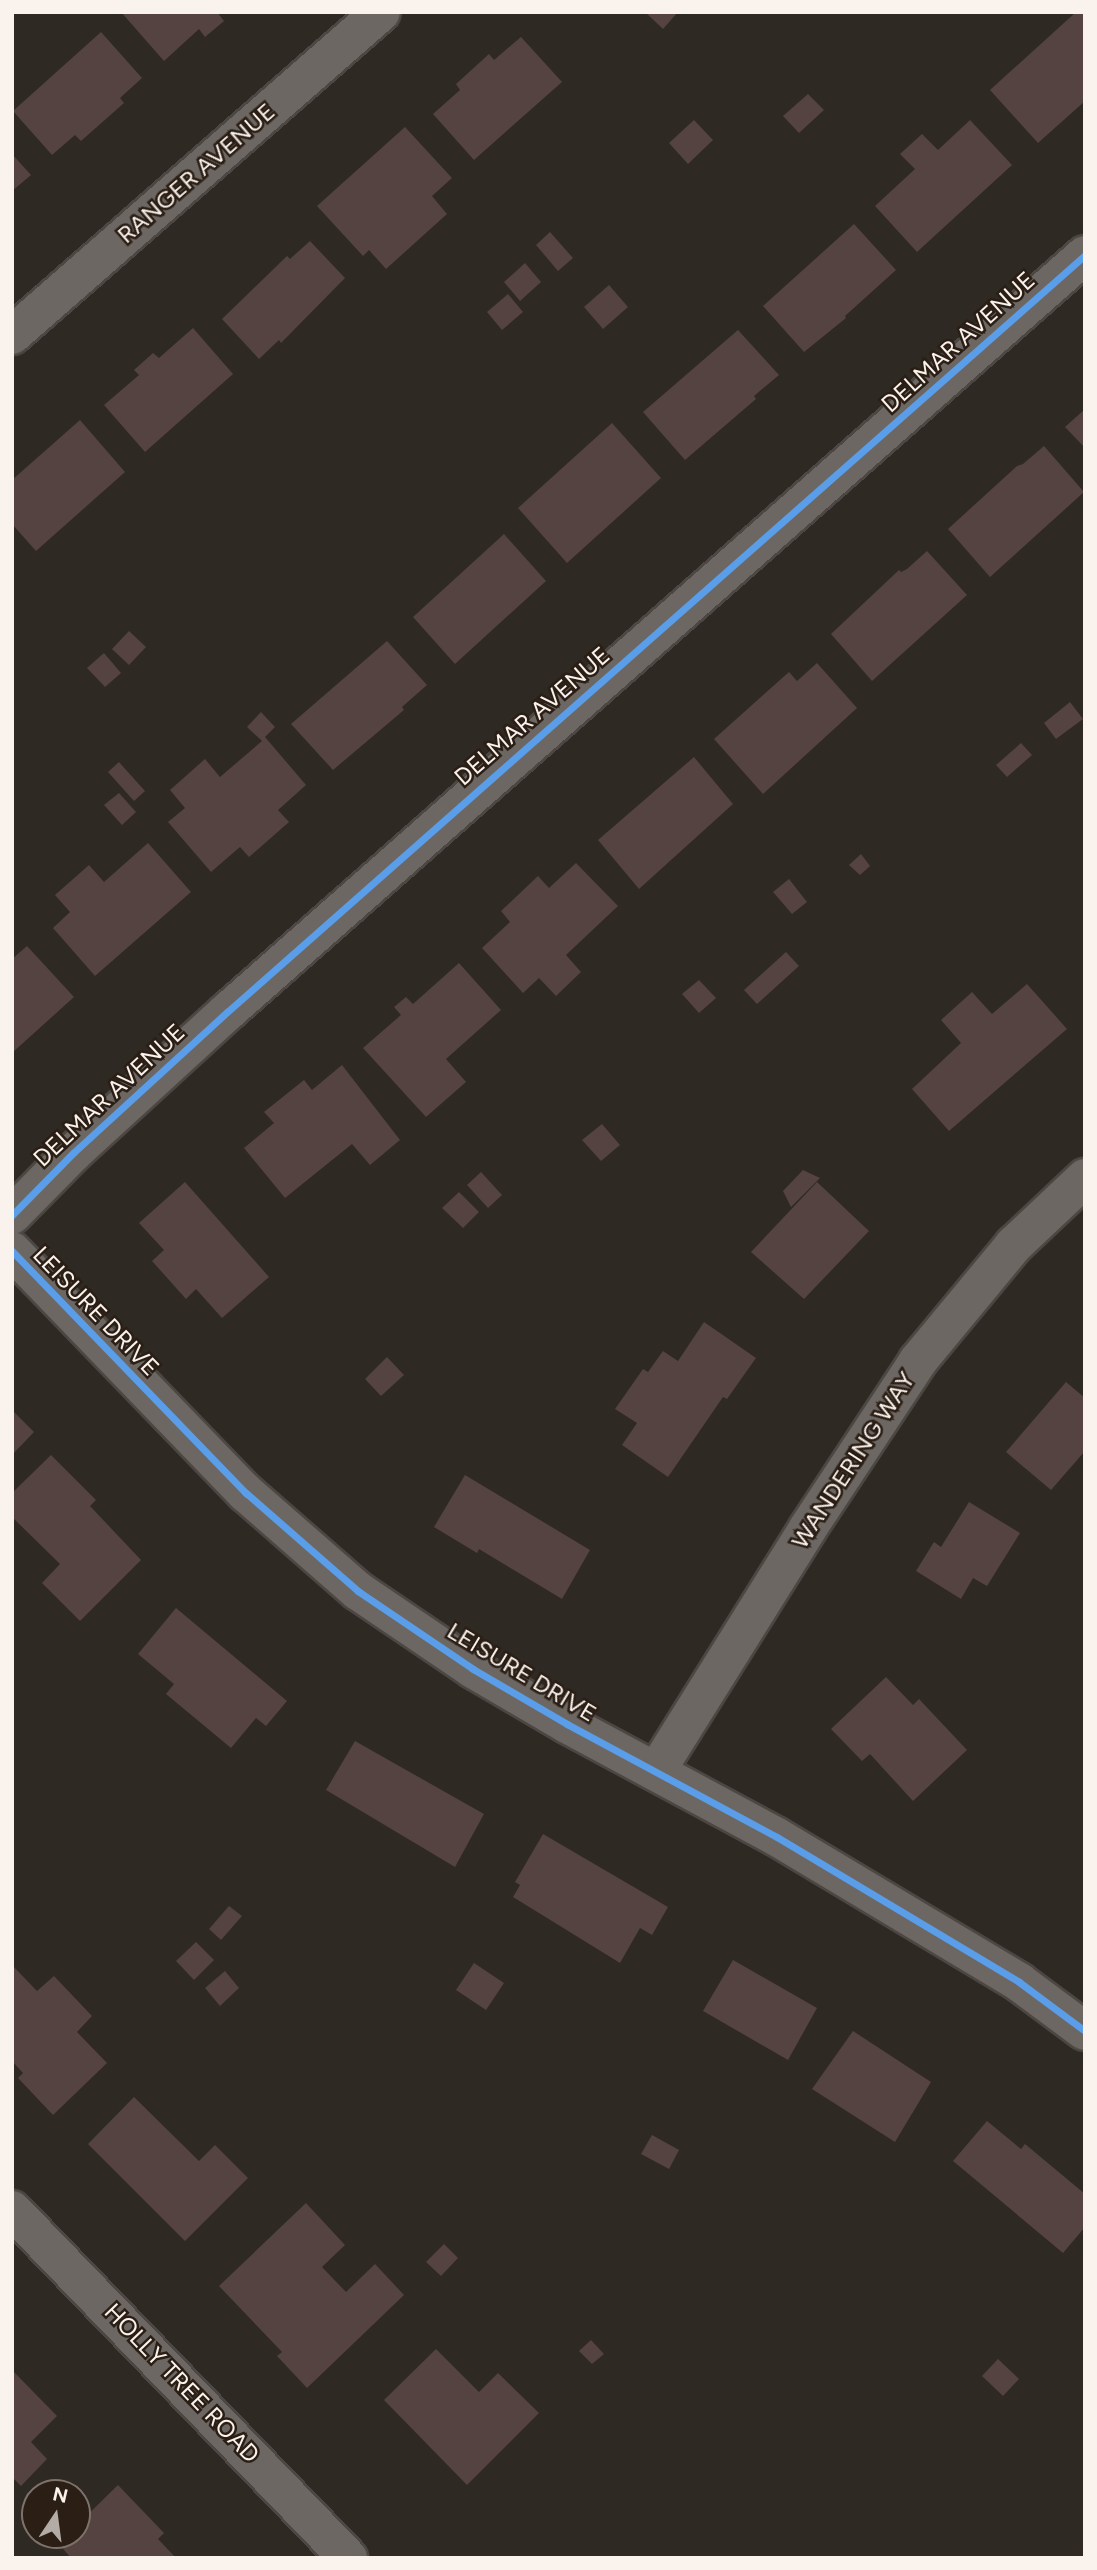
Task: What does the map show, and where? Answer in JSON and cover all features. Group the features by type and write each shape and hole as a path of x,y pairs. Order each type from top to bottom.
{"street":[{"name":"RANGER AVENUE","path":"12,335 381,12"},
{"name":"DELMAR AVENUE","path":"12,1215 73,1153 237,1003 1085,255"},
{"name":"WANDERING WAY","path":"657,1770 808,1528 918,1361 1014,1245 1085,1178"},
{"name":"LEISURE DRIVE","path":"12,1251 246,1493 358,1591 473,1669 567,1724 777,1836 1019,1982 1085,2031"},
{"name":"HOLLY TREE ROAD","path":"12,2210 348,2558"}],"building":[{"path":"121,12 217,12 224,21 205,37 199,29 164,61"},
{"path":"645,12 678,12 663,29"},
{"path":"1076,12 1085,13 1085,101 1038,143 990,90"},
{"path":"101,32 142,78 120,98 124,103 81,141 75,135 52,155 13,111"},
{"path":"521,37 562,82 474,160 433,114 460,90 456,84 489,54 494,60"},
{"path":"808,94 824,110 799,133 783,116"},
{"path":"694,120 713,140 688,164 669,143"},
{"path":"970,120 1012,165 917,252 875,206 915,169 900,154 922,134 938,150"},
{"path":"405,127 452,178 432,196 447,214 386,269 369,250 363,256 317,206"},
{"path":"12,154 31,175 12,191"},
{"path":"854,224 896,270 845,316 846,318 804,352 763,306"},
{"path":"550,232 573,258 558,271 536,245"},
{"path":"310,241 345,278 281,343 279,340 259,359 222,319 287,256 290,259"},
{"path":"525,263 541,282 520,301 504,282"},
{"path":"609,285 628,307 603,329 584,307"},
{"path":"508,294 523,312 502,330 487,312"},
{"path":"193,328 233,374 145,452 104,405 139,375 134,370 153,353 159,358"},
{"path":"738,330 779,375 754,396 756,399 685,460 643,412"},
{"path":"1085,409 1085,448 1065,427"},
{"path":"80,420 125,472 36,551 12,524 12,480"},
{"path":"612,423 661,478 567,563 518,508"},
{"path":"1044,446 1084,492 990,577 948,529 1017,466"},
{"path":"504,534 546,581 455,664 413,617"},
{"path":"927,551 967,595 872,681 831,634 899,570 901,572 907,569"},
{"path":"129,631 146,647 129,665 112,649"},
{"path":"387,641 427,685 402,707 404,710 333,770 291,724"},
{"path":"104,653 121,673 105,687 87,668"},
{"path":"817,663 857,708 763,794 714,739 789,672 797,681"},
{"path":"1070,702 1083,719 1056,739 1044,723"},
{"path":"261,712 275,727 265,737 306,785 278,810 289,822 249,857 240,847 211,872 168,822 185,808 170,790 205,759 220,777 262,741 247,727"},
{"path":"1021,743 1032,755 1007,777 996,765"},
{"path":"694,757 733,804 639,889 598,840"},
{"path":"119,762 145,791 134,801 108,772"},
{"path":"119,793 136,812 122,825 104,805"},
{"path":"148,843 191,892 95,976 53,928 70,912 55,895 89,865 104,882"},
{"path":"861,854 870,866 860,875 849,865"},
{"path":"576,863 618,906 566,955 581,972 556,996 539,978 523,993 482,948 510,922 501,911 538,876 549,888"},
{"path":"789,879 807,902 792,914 773,892"},
{"path":"27,946 74,997 12,1053 12,959"},
{"path":"786,952 799,966 757,1004 744,990"},
{"path":"459,963 501,1010 446,1059 466,1082 426,1117 363,1048 401,1015 394,1007 406,997 413,1004"},
{"path":"699,980 716,998 699,1013 682,994"},
{"path":"1027,984 1067,1029 949,1131 912,1089 961,1043 941,1020 972,992 992,1014"},
{"path":"342,1065 400,1140 370,1165 352,1144 285,1198 244,1148 274,1123 264,1112 304,1080 312,1090"},
{"path":"602,1124 620,1145 601,1161 582,1140"},
{"path":"803,1170 820,1178 791,1207 783,1191"},
{"path":"481,1172 502,1195 488,1208 467,1185"},
{"path":"185,1182 269,1277 222,1318 196,1289 186,1299 152,1261 164,1250 139,1223"},
{"path":"817,1182 869,1231 804,1299 751,1252"},
{"path":"459,1192 479,1212 463,1228 442,1208"},
{"path":"704,1322 756,1358 727,1399 723,1397 668,1477 622,1445 637,1423 615,1409 643,1369 648,1372 663,1351 678,1361"},
{"path":"387,1357 404,1375 381,1396 365,1379"},
{"path":"1066,1382 1085,1398 1085,1451 1051,1490 1006,1452"},
{"path":"12,1410 34,1432 12,1455"},
{"path":"51,1455 96,1500 90,1506 141,1560 80,1621 42,1583 60,1564 12,1517 12,1493"},
{"path":"465,1475 590,1550 562,1599 479,1549 477,1553 434,1527"},
{"path":"969,1502 1020,1533 987,1586 973,1578 961,1599 916,1571 934,1542 941,1547"},
{"path":"176,1608 287,1701 266,1726 256,1718 231,1748 166,1694 174,1684 138,1654"},
{"path":"886,1677 913,1705 919,1699 967,1750 913,1801 870,1754 862,1761 831,1729"},
{"path":"355,1741 484,1814 455,1867 326,1790"},
{"path":"543,1834 668,1907 652,1935 640,1928 620,1963 513,1897 520,1885 515,1882"},
{"path":"229,1906 242,1916 221,1940 209,1929"},
{"path":"196,1942 214,1960 194,1980 176,1961"},
{"path":"733,1960 817,2008 788,2060 703,2011"},
{"path":"474,1963 504,1983 486,2010 456,1990"},
{"path":"12,1965 37,1991 54,1976 92,2016 77,2032 107,2063 53,2115 18,2078 23,2073 12,2061"},
{"path":"225,1971 239,1988 220,2006 205,1988"},
{"path":"853,2031 931,2082 895,2142 812,2089"},
{"path":"134,2097 199,2161 215,2145 248,2178 185,2241 88,2144"},
{"path":"987,2121 1021,2149 1025,2144 1085,2194 1085,2227 1063,2253 953,2161"},
{"path":"652,2135 679,2150 669,2169 641,2154"},
{"path":"306,2203 345,2245 322,2267 346,2292 375,2264 404,2295 307,2388 277,2356 282,2352 219,2286"},
{"path":"444,2244 458,2258 441,2276 426,2262"},
{"path":"591,2340 604,2354 592,2364 579,2351"},
{"path":"436,2349 479,2392 498,2373 539,2413 467,2485 384,2400"},
{"path":"998,2359 1019,2379 1003,2396 982,2376"},
{"path":"12,2370 57,2416 31,2442 47,2459 28,2479 21,2479 21,2486 12,2477"},
{"path":"118,2485 164,2533 158,2539 176,2558 71,2558 63,2549 91,2549 91,2511"}],"cycle path":[{"path":"12,1215 73,1153 227,1012 1085,255"},
{"path":"12,1251 246,1493 358,1591 473,1669 567,1724 777,1837 1019,1982 1085,2031"}]}
